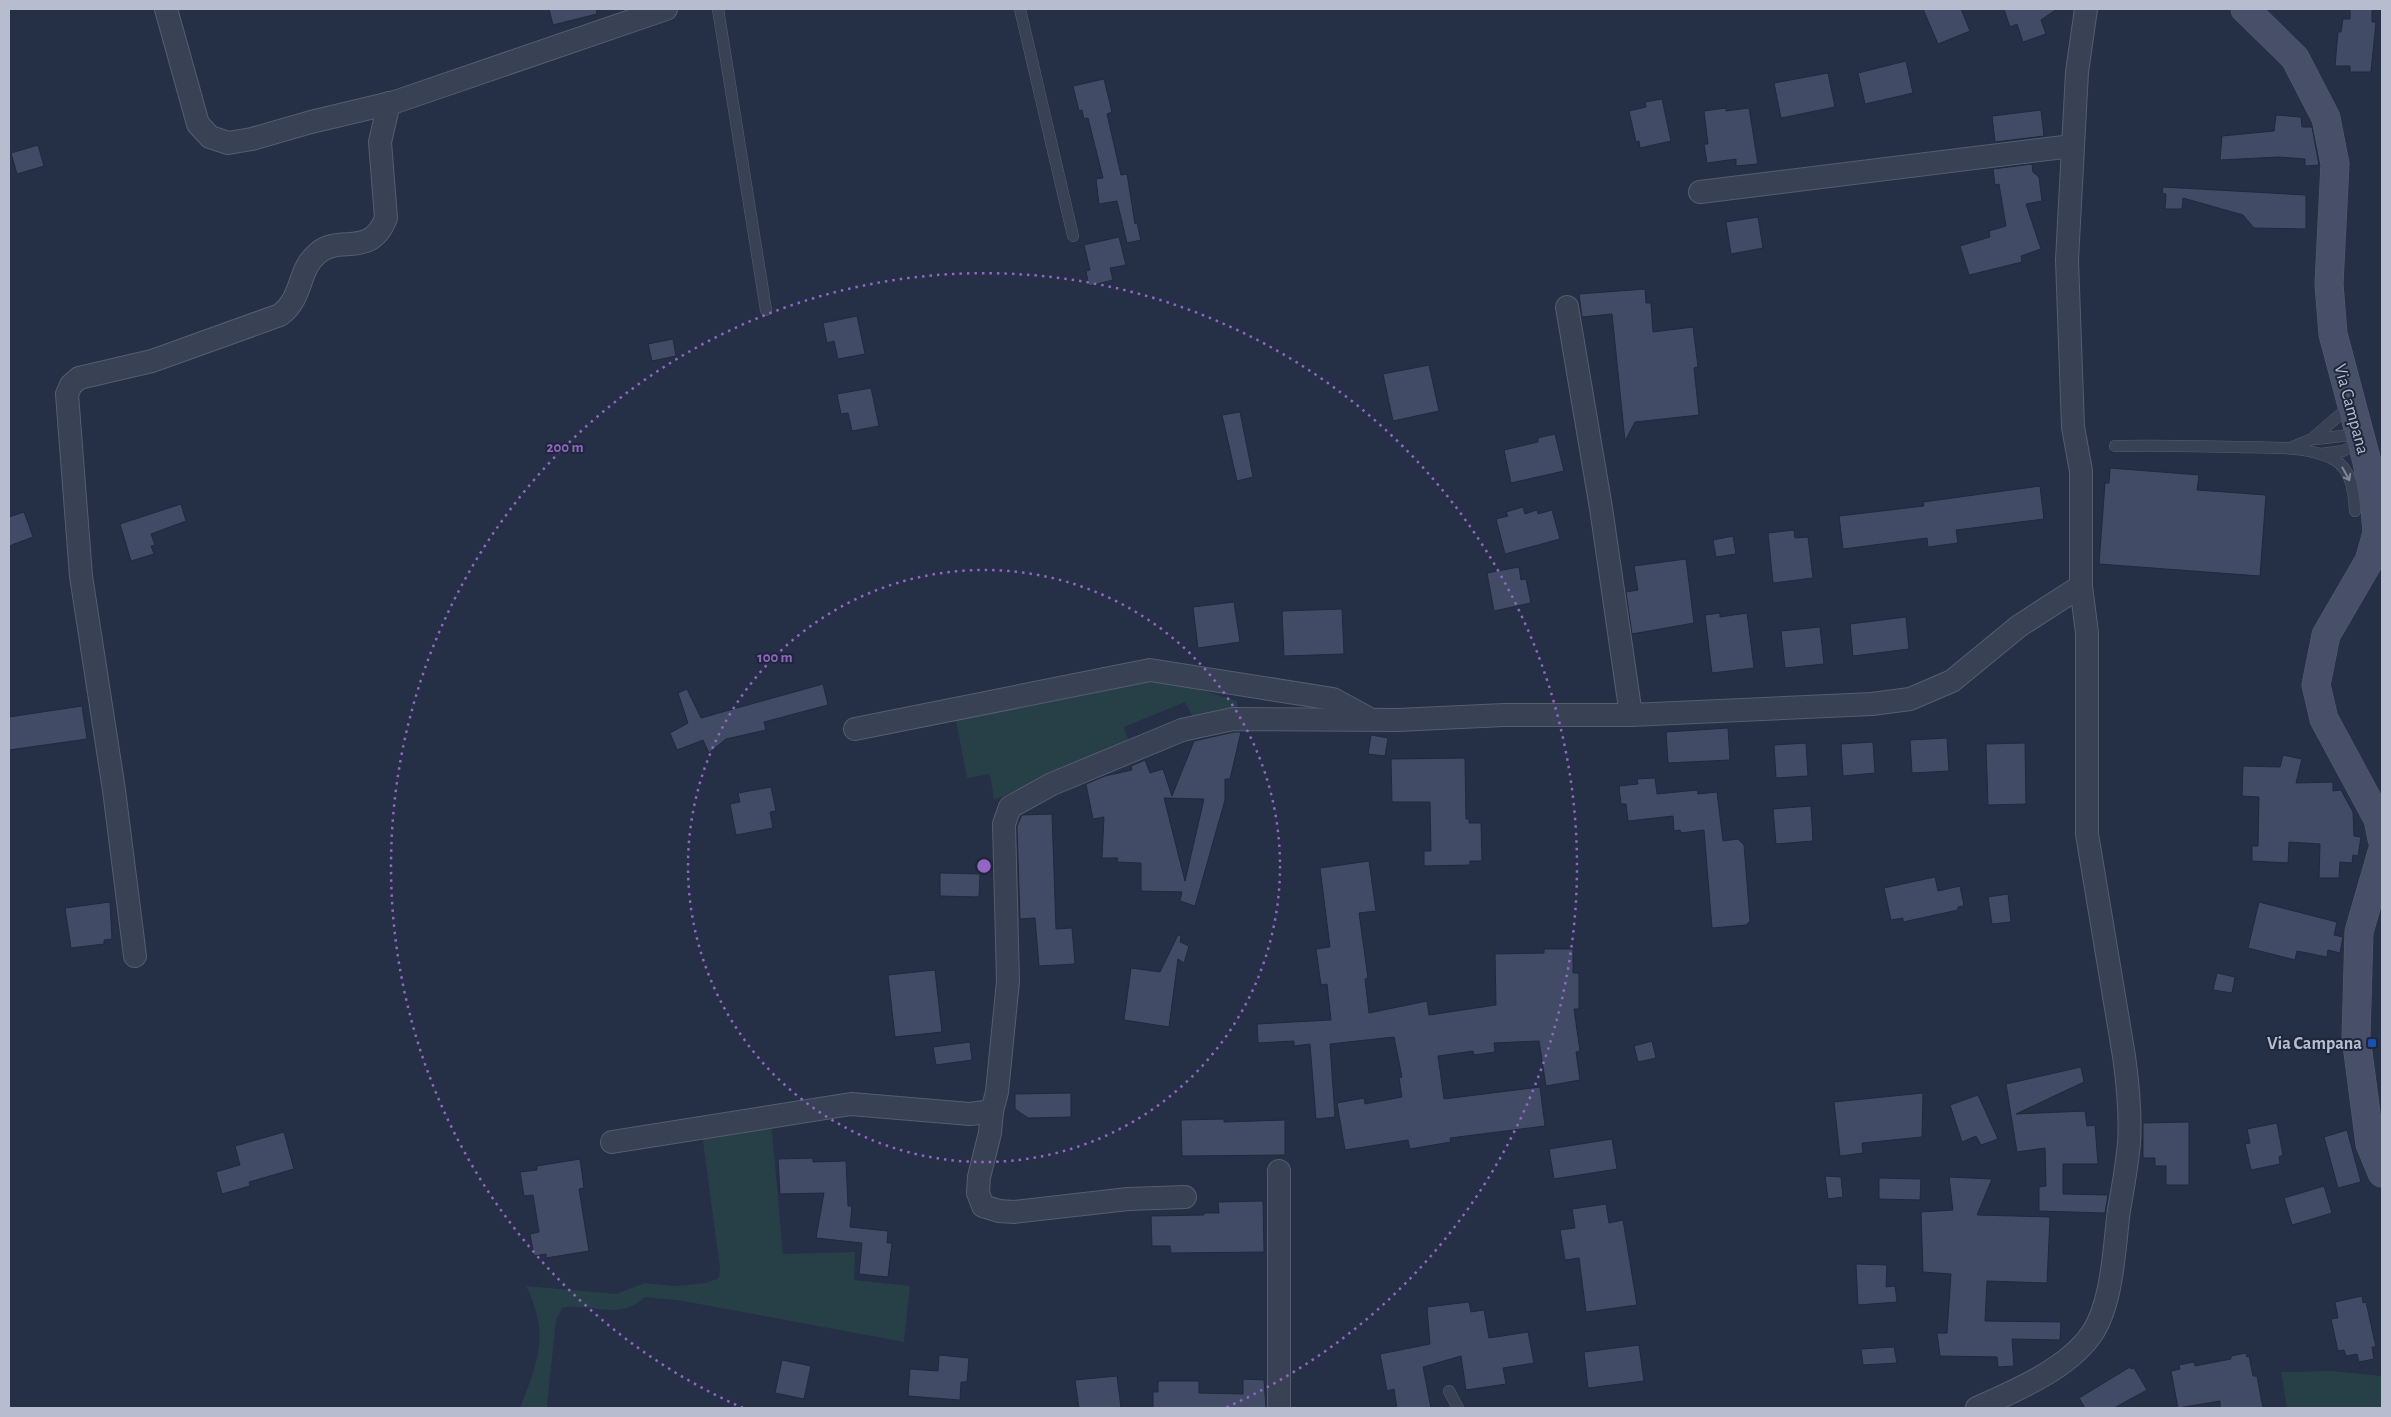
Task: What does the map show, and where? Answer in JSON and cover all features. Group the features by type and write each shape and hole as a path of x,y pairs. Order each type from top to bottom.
{"main road":[{"name":"Via Campana","path":"2245,9 2294,58 2326,118 2335,164 2329,284 2332,326 2360,438 2375,508 2377,533 2370,561 2326,635 2316,685 2324,718 2378,819 2382,839"},
{"path":"2382,852 2359,932 2356,1036 2370,1144 2382,1173"}],"street":[{"path":"166,9 198,124 210,137 228,143 252,139 310,122 389,103 666,9"},
{"path":"1977,1408 2035,1381 2072,1354 2091,1335 2100,1316 2110,1276 2129,1142 2128,1089 2125,1064 2088,834 2087,633 2081,586 2081,471 2073,427 2067,260 2077,72 2086,9"},
{"path":"136,956 114,790 80,576 67,394 71,385 79,378 152,361 280,315 291,307 302,283 305,268 319,252 373,238 382,229 386,218 380,142 389,103"},
{"path":"1700,192 2072,146"},
{"path":"1567,307 1601,508 1631,715"},
{"path":"1185,1196 1128,1199 1014,1212 999,1211 983,1206 978,1193 979,1177 990,1133 992,1111 997,1092 1008,981 1004,824 1010,807 1052,784 1182,730 1232,719 1371,720 1504,715 1631,715 1872,704 1910,699 1952,681 2019,626 2081,586"},
{"path":"855,729 1150,670 1333,699 1371,720"},
{"path":"612,1142 851,1104 970,1114 992,1111"},
{"path":"1278,1408 1279,1171"}],"lane":[{"path":"718,9 766,310"},
{"path":"1020,9 1073,236"},
{"path":"2312,440 2351,405"},
{"path":"2289,448 2312,440 2360,438"},
{"path":"2317,454 2343,451 2360,438"},
{"path":"2116,446 2168,445 2289,448 2317,454 2336,460 2347,473 2354,495 2355,511"},
{"path":"1449,1390 1458,1408"}],"shaded area":[{"path":"1156,680 1175,682 1237,701 1238,710 1193,717 1185,702 1124,727 1128,740 994,800 990,774 967,778 955,715"},
{"path":"771,1120 783,1254 855,1252 854,1280 910,1286 904,1342 683,1301 645,1297 635,1304 615,1310 584,1307 562,1308 556,1321 547,1405 549,1408 520,1408 532,1376 539,1348 538,1319 526,1286 616,1294 645,1283 675,1286 706,1283 719,1278 720,1269 702,1134"},
{"path":"2332,1371 2382,1376 2382,1408 2287,1408 2281,1372"}],"building":[{"path":"549,9 596,9 597,14 553,25"},
{"path":"1923,9 1961,9 1970,31 1938,44"},
{"path":"2004,9 2057,9 2041,20 2046,34 2023,42 2017,24 2010,27"},
{"path":"2350,9 2372,9 2372,22 2376,22 2371,72 2350,72 2350,66 2335,66 2338,32 2341,32 2343,19 2350,19"},
{"path":"1906,61 1913,93 1865,104 1858,73"},
{"path":"1828,73 1835,107 1781,118 1774,83"},
{"path":"1104,79 1112,112 1107,114 1121,175 1127,174 1135,224 1137,223 1141,240 1127,243 1117,201 1099,204 1096,179 1103,178 1088,118 1084,119 1082,110 1079,111 1073,86"},
{"path":"1662,99 1671,141 1640,148 1639,141 1636,142 1629,111 1646,107 1645,102"},
{"path":"1726,108 1726,111 1749,108 1758,164 1736,166 1736,159 1707,163 1704,144 1708,144 1704,111"},
{"path":"2041,110 2044,136 1995,142 1992,116"},
{"path":"2276,115 2301,117 2302,127 2312,127 2319,165 2305,166 2305,159 2279,157 2220,160 2222,136 2274,131"},
{"path":"38,145 44,166 17,174 11,153"},
{"path":"2032,164 2033,172 2039,177 2042,201 2026,204 2041,249 2021,256 2022,262 1969,275 1960,246 1990,237 1989,231 2006,226 1999,184 1995,185 1993,169"},
{"path":"2163,187 2306,195 2306,229 2254,228 2243,215 2183,198 2182,209 2165,209 2166,194 2162,193"},
{"path":"1758,217 1763,248 1731,254 1726,222"},
{"path":"1119,237 1126,265 1110,268 1113,280 1089,286 1086,271 1090,270 1084,245"},
{"path":"1645,289 1646,303 1651,303 1653,332 1693,327 1698,367 1694,368 1699,415 1635,422 1625,441 1612,314 1582,317 1579,294"},
{"path":"857,316 865,354 838,359 834,341 827,343 823,323"},
{"path":"673,339 676,356 652,361 648,344"},
{"path":"1429,365 1439,411 1393,421 1383,374"},
{"path":"871,388 879,426 852,431 848,413 841,414 837,394"},
{"path":"1240,412 1253,477 1237,481 1222,415"},
{"path":"1555,434 1564,471 1511,483 1504,450 1538,442 1538,438"},
{"path":"2110,468 2199,475 2197,490 2266,495 2260,576 2099,564 2105,483 2109,483"},
{"path":"2040,486 2044,519 1956,530 1958,543 1928,547 1927,538 1843,549 1839,516 1924,506 1923,502"},
{"path":"181,504 186,521 151,534 155,545 151,546 154,554 131,561 120,524"},
{"path":"1523,507 1525,514 1537,510 1538,514 1552,510 1560,539 1505,554 1496,519 1508,516 1506,512"},
{"path":"24,512 33,537 9,546 9,517"},
{"path":"1794,530 1795,538 1808,537 1813,578 1773,583 1768,533"},
{"path":"1733,536 1736,554 1716,557 1713,540"},
{"path":"1686,559 1694,623 1632,634 1626,592 1638,590 1634,566"},
{"path":"1519,567 1521,580 1526,579 1531,603 1494,611 1487,573"},
{"path":"1234,602 1240,642 1198,648 1193,607"},
{"path":"1342,609 1344,654 1284,656 1282,611"},
{"path":"1720,613 1720,617 1747,613 1754,668 1712,673 1705,615"},
{"path":"1906,617 1909,649 1853,656 1850,624"},
{"path":"1820,627 1824,664 1785,668 1781,631"},
{"path":"823,684 828,705 764,722 766,730 726,739 709,753 703,740 677,750 670,733 688,723 678,693 687,689 701,718"},
{"path":"82,706 87,739 9,750 9,717"},
{"path":"1728,728 1730,760 1668,763 1666,732"},
{"path":"1241,732 1230,779 1225,779 1225,800 1195,906 1180,901 1182,892 1141,891 1141,863 1117,862 1118,858 1102,858 1104,817 1093,819 1086,784 1105,776 1132,770 1131,766 1145,760 1150,773 1163,769 1172,796 1194,741","holes":["1164,798 1204,799 1185,881"]},
{"path":"1371,735 1388,738 1385,756 1368,754"},
{"path":"1947,738 1949,771 1912,773 1910,740"},
{"path":"1873,742 1875,773 1843,776 1841,744"},
{"path":"1806,743 1808,776 1776,778 1774,745"},
{"path":"2025,743 2026,804 1988,805 1986,744"},
{"path":"2283,755 2302,759 2296,783 2333,782 2333,791 2341,790 2353,812 2354,836 2361,837 2358,856 2353,855 2352,863 2340,862 2339,878 2319,878 2320,844 2289,842 2288,863 2252,861 2252,846 2258,846 2259,797 2242,796 2243,766 2280,767"},
{"path":"1465,758 1466,819 1469,819 1469,823 1481,823 1482,861 1470,861 1470,865 1424,866 1424,851 1431,851 1430,802 1392,802 1391,759"},
{"path":"1655,778 1657,794 1697,790 1698,794 1717,792 1723,841 1738,839 1744,845 1750,921 1746,925 1712,928 1704,830 1681,833 1680,830 1674,831 1673,816 1628,821 1626,804 1621,804 1619,786 1638,784 1637,779"},
{"path":"771,787 776,811 770,812 773,828 736,835 730,804 740,802 738,793"},
{"path":"1811,806 1813,841 1776,844 1773,809"},
{"path":"1052,814 1056,929 1072,928 1075,964 1039,966 1035,918 1020,919 1017,826 1022,815"},
{"path":"1369,861 1376,911 1359,913 1368,978 1365,979 1369,1013 1427,1001 1429,1015 1496,1005 1495,954 1544,953 1544,949 1573,949 1573,973 1579,973 1579,1009 1574,1009 1580,1051 1576,1052 1580,1080 1546,1086 1539,1041 1494,1043 1495,1052 1474,1055 1473,1051 1438,1056 1444,1099 1540,1087 1545,1126 1450,1138 1451,1142 1410,1149 1408,1140 1345,1150 1337,1103 1364,1098 1365,1104 1402,1097 1399,1078 1402,1077 1394,1037 1330,1044 1335,1117 1316,1119 1310,1044 1294,1046 1294,1041 1258,1043 1257,1024 1331,1020 1327,984 1321,985 1316,949 1330,947 1320,868"},
{"path":"940,873 980,874 979,897 940,896"},
{"path":"1935,877 1938,891 1960,886 1964,906 1958,907 1958,910 1903,922 1903,918 1891,920 1884,888"},
{"path":"2008,894 2011,922 1992,924 1988,897"},
{"path":"110,902 112,939 104,940 104,944 71,948 65,908"},
{"path":"2259,902 2337,922 2334,935 2343,937 2340,953 2328,950 2327,957 2297,951 2295,960 2248,948"},
{"path":"1178,935 1181,936 1180,942 1189,946 1184,963 1178,959 1169,1027 1124,1020 1131,968 1160,972"},
{"path":"935,970 942,1032 895,1037 888,975"},
{"path":"2217,973 2235,977 2232,993 2213,990"},
{"path":"1652,1041 1656,1058 1638,1062 1634,1046"},
{"path":"970,1042 972,1060 936,1065 933,1047"},
{"path":"2081,1067 2084,1082 2016,1114 2085,1111 2087,1126 2095,1125 2098,1164 2063,1164 2063,1194 2108,1195 2105,1213 2039,1211 2039,1187 2046,1186 2045,1148 2017,1152 2006,1084"},
{"path":"1071,1093 1071,1117 1028,1118 1015,1109 1015,1094"},
{"path":"1923,1093 1922,1137 1862,1143 1863,1153 1840,1156 1834,1102"},
{"path":"1978,1095 1998,1139 1981,1145 1976,1136 1962,1142 1950,1105"},
{"path":"1224,1119 1224,1122 1285,1120 1285,1155 1182,1156 1181,1120"},
{"path":"2189,1122 2189,1185 2166,1185 2166,1166 2155,1166 2155,1158 2143,1158 2143,1123"},
{"path":"2277,1123 2283,1155 2279,1157 2280,1164 2251,1170 2245,1144 2250,1143 2247,1129"},
{"path":"2347,1130 2361,1182 2338,1188 2324,1137"},
{"path":"284,1132 294,1169 249,1182 250,1186 222,1194 216,1172 240,1165 235,1146"},
{"path":"1612,1139 1617,1169 1554,1179 1549,1149"},
{"path":"813,1158 813,1162 846,1161 848,1206 852,1206 850,1227 888,1231 887,1243 892,1243 888,1277 859,1274 862,1243 816,1238 824,1193 780,1194 778,1159"},
{"path":"580,1159 584,1188 579,1189 589,1251 546,1258 546,1254 534,1256 530,1234 539,1232 533,1195 524,1196 520,1172 537,1170 537,1166"},
{"path":"1825,1176 1841,1177 1843,1197 1828,1199"},
{"path":"1949,1177 1992,1179 1977,1215 2050,1217 2047,1283 1987,1281 1985,1321 2061,1322 2060,1340 2012,1339 2014,1366 1998,1367 1997,1357 1940,1356 1937,1333 1947,1333 1951,1274 1923,1272 1921,1212 1953,1210"},
{"path":"1879,1178 1921,1179 1920,1200 1879,1199"},
{"path":"2324,1186 2332,1213 2292,1225 2284,1198"},
{"path":"1263,1201 1264,1252 1171,1253 1170,1246 1152,1246 1151,1216 1219,1213 1218,1202"},
{"path":"1606,1204 1609,1223 1623,1220 1637,1305 1586,1312 1579,1258 1565,1260 1560,1230 1575,1228 1572,1209"},
{"path":"1856,1264 1887,1265 1886,1287 1895,1286 1897,1302 1858,1305"},
{"path":"2362,1296 2363,1303 2366,1302 2376,1347 2372,1347 2374,1359 2359,1362 2357,1354 2346,1356 2344,1350 2338,1351 2331,1319 2338,1318 2335,1302"},
{"path":"1469,1302 1471,1312 1484,1310 1489,1338 1528,1332 1534,1363 1503,1368 1506,1384 1466,1390 1461,1356 1423,1367 1431,1408 1397,1408 1394,1389 1387,1391 1380,1354 1430,1344 1427,1307"},
{"path":"1639,1345 1644,1381 1588,1388 1584,1352"},
{"path":"1894,1347 1897,1363 1863,1365 1861,1349"},
{"path":"2246,1353 2247,1357 2249,1356 2253,1376 2257,1376 2263,1408 2220,1408 2220,1401 2178,1408 2171,1371 2180,1369 2179,1365 2194,1362 2195,1366 2231,1359 2231,1356"},
{"path":"939,1355 969,1358 967,1382 961,1382 960,1400 908,1396 910,1369 938,1371"},
{"path":"782,1360 811,1366 804,1399 775,1393"},
{"path":"2130,1367 2131,1369 2134,1368 2147,1390 2114,1408 2085,1408 2079,1398"},
{"path":"1117,1376 1121,1408 1079,1408 1075,1380"},
{"path":"1243,1379 1264,1380 1266,1408 1153,1408 1153,1392 1158,1392 1158,1381 1199,1381 1199,1393 1243,1394"}],"place":[{"name":"Via Campana","path":"2372,1043"}]}
